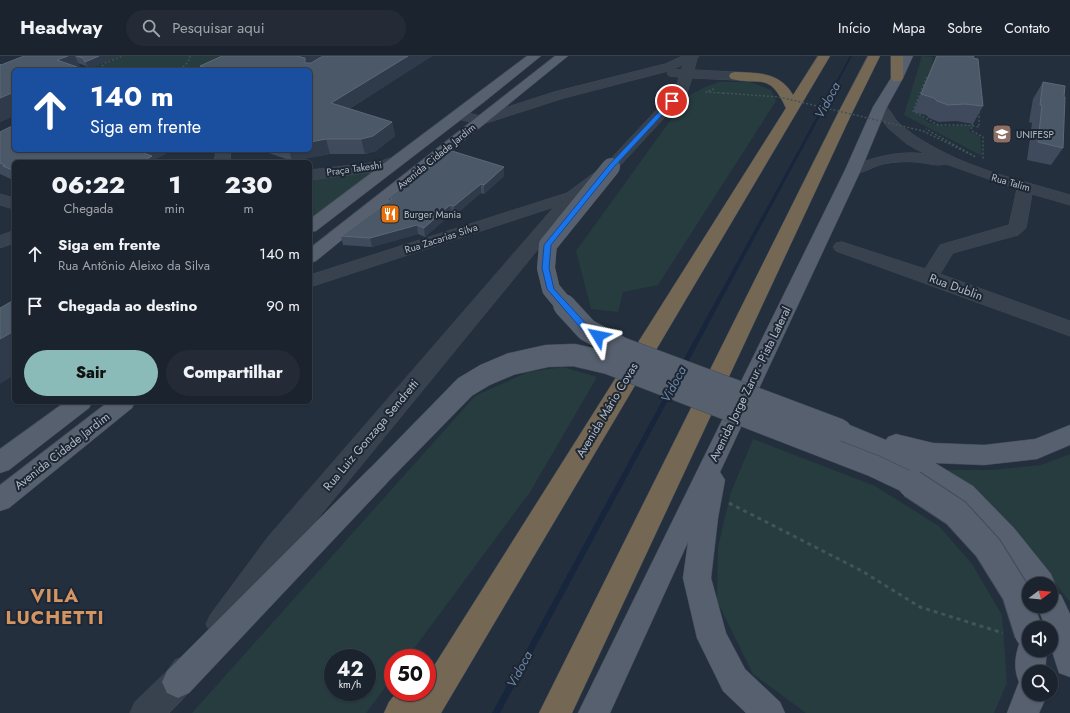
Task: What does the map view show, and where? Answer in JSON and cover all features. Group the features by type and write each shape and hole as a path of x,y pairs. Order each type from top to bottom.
{"highway":[{"name":"Avenida Mário Covas","path":"422,713 824,56"},
{"path":"555,713 844,115 874,56"},
{"path":"897,56 897,78"},
{"path":"736,76 767,79 775,83 784,91 792,107"},
{"path":"436,669 482,614"},
{"path":"400,713 410,701"}],"main road":[{"name":"Avenida Cidade Jardim","path":"312,226 397,161 460,116 535,56"},
{"name":"Avenida Cidade Jardim","path":"312,256 562,56"},
{"name":"Avenida Jorge Zarur - Pista Lateral","path":"594,713 853,170 880,107 897,78 907,56"},
{"path":"611,167 548,245 546,268 551,289 566,308 587,330 621,348 840,430 914,463 964,494 1005,537 1036,577"},
{"path":"178,682 465,387 485,375 511,364 547,356 574,355 616,366 874,466 916,486 956,513 988,548 1016,593 1025,621"},
{"path":"0,463 78,404"},
{"name":"Avenida Cidade Jardim","path":"0,500 121,404"},
{"path":"840,430 933,453 984,456 1037,449 1070,435"},
{"path":"721,444 705,518 697,578 712,638 734,680 769,713"},
{"path":"1055,613 1059,623 1070,662"},
{"path":"1024,713 1029,701"}],"street":[{"path":"460,116 480,121 559,95 654,72 692,57"},
{"path":"573,196 611,167 682,90 692,57"},
{"path":"654,72 736,76"},
{"path":"682,90 701,82 736,76"},
{"path":"524,85 527,90 537,96 559,95"},
{"name":"Rua Talim","path":"880,107 888,120 912,140 954,162 993,177 1070,200"},
{"name":"Rua Talim","path":"853,170 881,160 915,157 954,162"},
{"name":"Praça Takeshi","path":"312,176 379,166 397,161"},
{"path":"929,277 946,249 1012,231 1017,228 1026,186"},
{"name":"Rua Zacarias Silva","path":"312,280 573,196"},
{"name":"Rua Luiz Gonzaga Sendretti","path":"146,713 178,682 278,546 573,196"},
{"name":"Rua Dublin","path":"842,247 929,277 1070,329"},
{"path":"312,256 347,269"}],"path":[{"path":"103,68 101,67 105,63 123,56"},
{"path":"182,68 188,62 190,56"},
{"path":"932,75 927,76 913,111 928,121 938,125 979,127 979,106"},
{"path":"709,85 716,88 706,92 779,97 923,131 976,157 926,129"},
{"path":"710,494 862,571 920,607 1006,633"}],"green space":[{"path":"123,56 241,56 216,68 93,68"},
{"path":"922,56 933,57 932,64 963,71 938,78 927,76 913,111 933,124 943,126 969,125 970,132 980,136 982,156 904,115"},
{"path":"719,82 750,82 771,90 776,101 658,285 623,292 618,312 591,309 576,251 688,96 705,87"},
{"path":"397,161 312,225 312,175"},
{"path":"563,367 597,377 530,492 414,649 384,649 384,689 376,700 376,649 324,649 324,701 375,701 366,713 192,713 475,396 528,372"},
{"path":"753,439 875,486 939,526 972,564 1002,615 1007,683 994,713 806,713 753,674 717,601 718,547 731,492"},
{"path":"1070,454 1070,602 1058,587 1058,577 1050,577 1007,522 944,470 992,470 1041,465"}],"building":[{"path":"24,56 68,56 57,60 77,67 12,68 12,93 0,98 0,64 1,65"},
{"path":"76,56 99,56 85,62 83,58"},
{"path":"222,56 300,56 305,58 305,63 311,63 323,56 408,56 331,103 392,122 373,136 361,139 326,139 312,142 312,68 206,68 200,66"},
{"path":"937,56 974,56 973,58 978,59 983,106 965,104 948,105 937,101 934,98 921,94"},
{"path":"1043,82 1065,86 1063,148 1038,142"},
{"path":"12,126 12,152 141,152 152,156 145,160 12,160 12,170 0,163 0,132"},
{"path":"452,151 504,167 484,185 481,184 454,206 450,205 424,228 417,225 370,238 341,236 392,199 389,197"},
{"path":"12,301 12,332 0,339 0,308"}],"waterway":[{"name":"Vidoca","path":"683,366 851,56"},
{"name":"Vidoca","path":"496,713 670,391"}],"place":[{"name":"UNIFESP","path":"1002,134"},
{"name":"Burger Mania","path":"390,214"}],"district":[{"name":"VILA LUCHETTI","path":"55,606"}],"route":[{"path":"598,336 587,330 566,308 551,289 546,268 548,245 611,167 672,101"}]}
